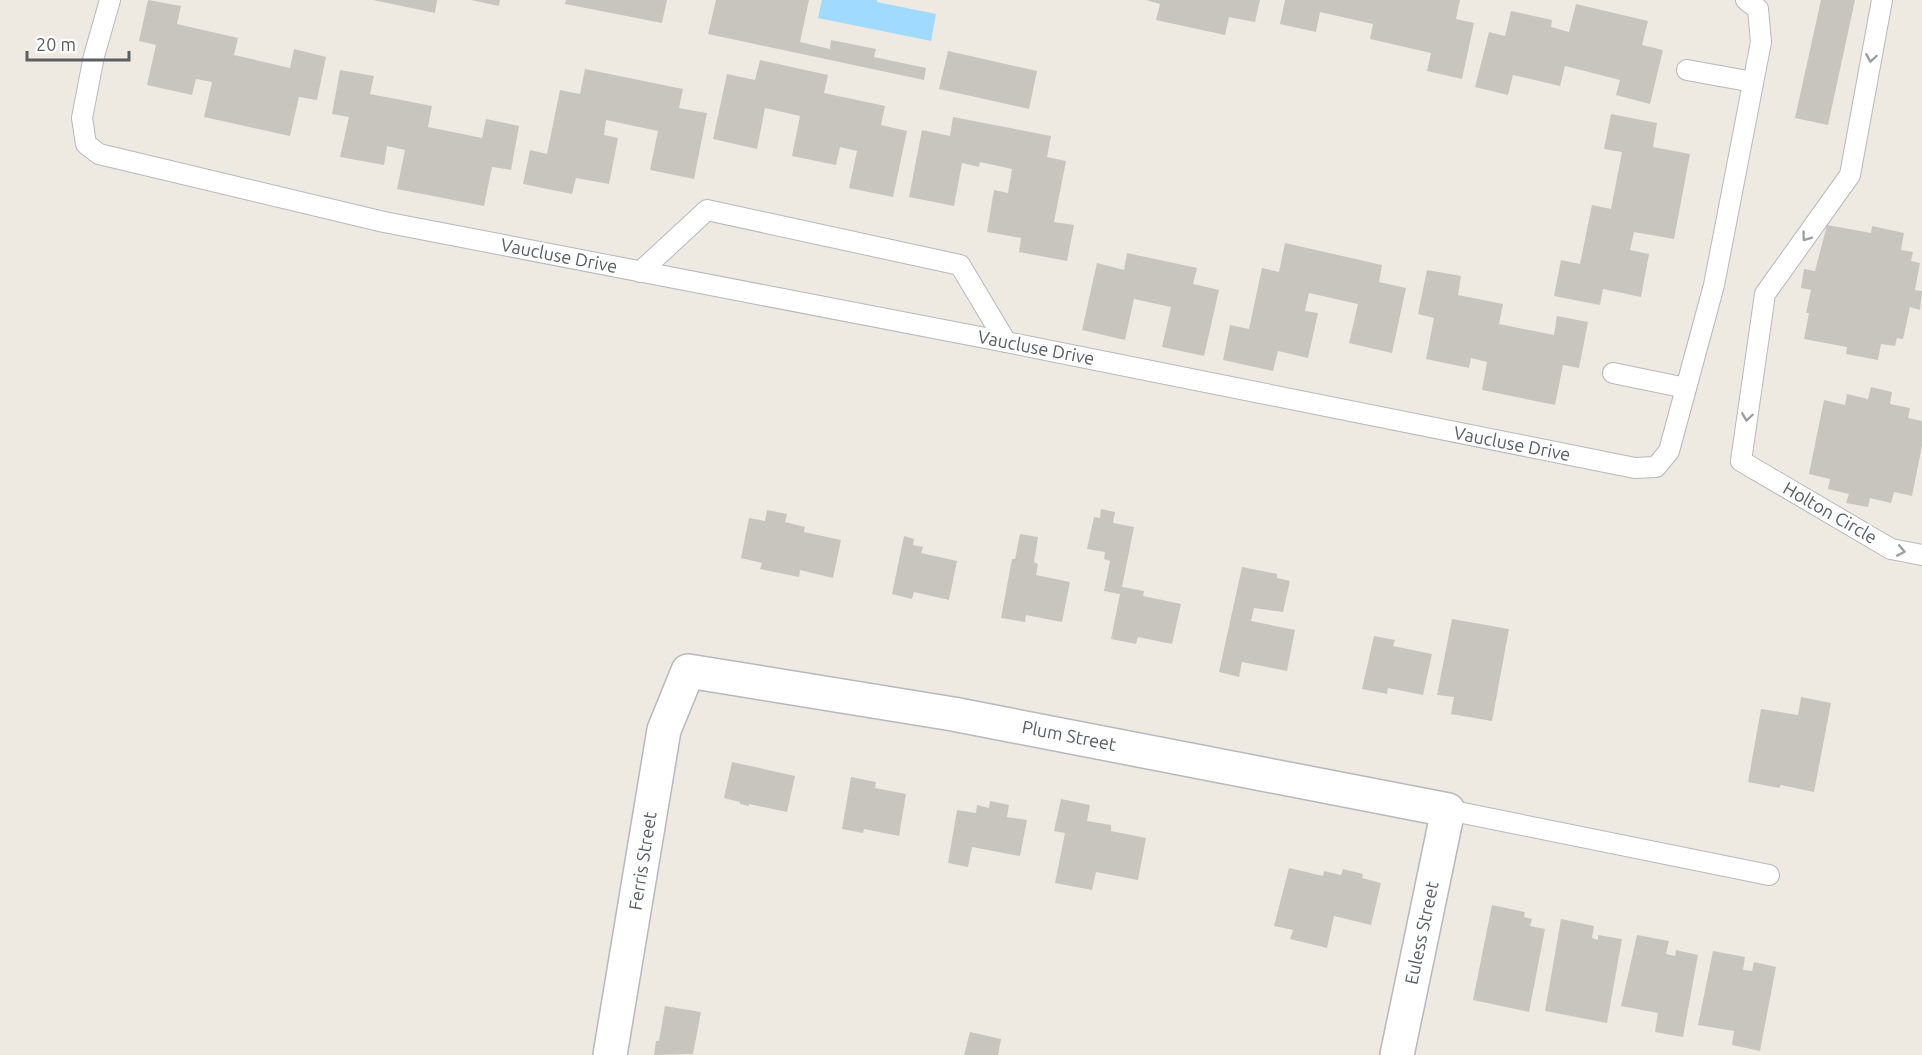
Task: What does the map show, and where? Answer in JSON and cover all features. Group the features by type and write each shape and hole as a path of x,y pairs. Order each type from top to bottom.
{"street":[{"name":"Plum Street","path":"688,670 953,714 1448,810"},
{"name":"Ferris Street","path":"610,1055 664,730 688,670"},
{"name":"Euless Street","path":"1397,1055 1448,810"}],"lane":[{"name":"Vaucluse Drive","path":"110,0 94,56 82,118 86,144 99,154 384,222 1006,342 1635,468 1656,467 1669,451 1714,285 1761,42 1758,9 1746,0"},
{"name":"Holton Circle","path":"1882,0 1850,176 1765,294 1741,461 1891,549 1922,555"},
{"path":"1687,70 1753,82"},
{"path":"640,272 707,210 960,265 1006,342"},
{"path":"1613,373 1686,387"},
{"path":"1448,810 1769,875"}],"water":[{"path":"822,0 877,0 877,2 936,14 931,41 818,18"}],"building":[{"path":"148,0 181,6 177,24 238,38 234,55 290,68 294,49 326,57 317,100 299,97 290,136 204,117 212,82 196,79 192,95 147,85 156,45 139,41"},
{"path":"373,0 437,0 435,13"},
{"path":"471,0 500,0 499,6"},
{"path":"566,0 667,0 662,23 565,4"},
{"path":"716,0 809,0 800,42 830,49 831,40 876,49 874,57 926,68 924,80 708,34"},
{"path":"1146,0 1260,0 1255,22 1229,17 1225,35 1156,20 1160,4"},
{"path":"1285,0 1460,0 1456,19 1474,23 1462,79 1427,71 1431,53 1370,39 1373,24 1320,12 1316,32 1280,24"},
{"path":"1821,0 1855,0 1828,125 1795,118"},
{"path":"1576,4 1648,21 1642,45 1663,50 1650,104 1616,95 1620,80 1565,66 1560,86 1513,75 1508,95 1475,87 1489,32 1505,36 1511,11 1552,20 1551,27 1569,32"},
{"path":"948,51 1037,71 1029,109 939,89"},
{"path":"760,60 828,75 824,93 885,106 881,125 907,131 893,197 849,188 857,151 840,147 836,165 792,156 800,116 765,108 757,149 713,139 727,74 755,80"},
{"path":"585,69 683,89 679,108 707,113 694,179 650,170 658,131 606,120 604,135 618,138 609,184 576,178 572,194 523,184 530,150 547,154 560,90 580,94"},
{"path":"340,70 374,76 370,94 432,106 428,127 482,138 486,119 519,126 511,170 492,167 484,206 397,189 405,150 387,146 384,165 340,157 349,117 332,114"},
{"path":"1611,114 1657,123 1653,147 1690,154 1674,239 1634,232 1630,250 1649,254 1641,297 1603,289 1600,305 1554,296 1561,260 1580,264 1592,205 1611,209 1622,152 1604,149"},
{"path":"953,117 1051,136 1047,157 1066,161 1054,222 1074,225 1067,261 1019,252 1021,238 987,232 994,190 1008,193 1012,169 980,162 979,167 962,163 954,206 909,197 922,130 950,136"},
{"path":"1827,225 1871,233 1872,226 1904,233 1901,250 1913,252 1911,261 1920,263 1915,290 1922,291 1920,310 1910,307 1903,339 1897,338 1895,346 1881,344 1878,360 1846,354 1847,347 1804,339 1811,290 1801,288 1804,269 1815,271"},
{"path":"1285,243 1382,265 1379,282 1406,288 1392,353 1349,343 1358,304 1309,293 1305,311 1318,313 1308,358 1278,351 1273,371 1223,360 1230,325 1249,329 1262,268 1279,272"},
{"path":"1127,253 1197,268 1193,284 1219,290 1204,356 1162,347 1171,307 1134,299 1125,340 1082,330 1097,263 1124,270"},
{"path":"1427,270 1461,276 1458,295 1503,304 1499,324 1554,335 1557,316 1588,322 1579,368 1563,365 1555,405 1482,390 1487,362 1471,358 1469,368 1426,359 1434,318 1418,314"},
{"path":"1871,387 1892,392 1890,404 1910,408 1908,418 1922,421 1922,446 1912,496 1894,492 1891,503 1870,498 1868,507 1846,503 1849,494 1828,489 1830,479 1809,474 1824,400 1845,405 1847,394 1868,399"},
{"path":"1101,509 1115,512 1113,523 1134,527 1122,587 1144,591 1143,596 1181,604 1172,644 1138,637 1136,644 1111,639 1120,594 1104,591 1110,561 1104,559 1105,552 1087,549 1094,517 1100,518"},
{"path":"767,510 787,514 785,522 805,527 804,532 841,540 833,578 800,570 799,577 760,569 762,563 741,558 749,518 765,521"},
{"path":"1020,534 1038,537 1034,562 1038,564 1036,575 1070,582 1062,622 1026,615 1025,622 1001,618 1012,559 1015,559"},
{"path":"904,536 914,539 913,545 923,547 921,553 957,561 949,600 914,592 912,599 892,594"},
{"path":"1242,567 1277,574 1277,578 1290,581 1283,612 1254,608 1251,621 1295,630 1287,671 1242,662 1239,677 1219,672"},
{"path":"1452,619 1509,629 1492,721 1451,714 1454,697 1437,695"},
{"path":"1374,636 1395,640 1393,646 1432,654 1423,695 1388,688 1387,694 1362,689"},
{"path":"1801,697 1831,703 1814,792 1781,785 1779,788 1748,782 1761,709 1798,715"},
{"path":"732,762 795,776 787,812 740,804 740,802 724,798"},
{"path":"851,777 876,782 875,788 906,794 899,836 864,829 863,833 842,829"},
{"path":"1061,799 1090,805 1087,821 1111,825 1111,831 1146,838 1138,880 1096,872 1092,890 1055,883 1065,833 1054,831"},
{"path":"990,801 1009,805 1007,817 1027,820 1020,856 972,847 968,867 948,863 957,810 976,813 977,805 989,808"},
{"path":"1289,868 1323,876 1324,871 1341,875 1343,869 1363,874 1362,878 1381,883 1371,925 1334,916 1327,948 1290,939 1293,930 1274,926"},
{"path":"1492,905 1525,912 1524,917 1532,919 1530,926 1545,929 1529,1012 1473,1000"},
{"path":"1561,919 1594,926 1592,938 1598,940 1598,935 1622,939 1607,1023 1545,1011"},
{"path":"1637,935 1669,941 1666,954 1675,956 1676,950 1698,955 1683,1037 1655,1032 1658,1013 1621,1006"},
{"path":"1713,951 1745,957 1743,970 1752,971 1754,962 1776,967 1760,1051 1732,1045 1734,1031 1698,1025"},
{"path":"665,1006 701,1012 693,1054 654,1055 656,1041 659,1041"},
{"path":"970,1032 1001,1039 998,1055 964,1055"}]}
